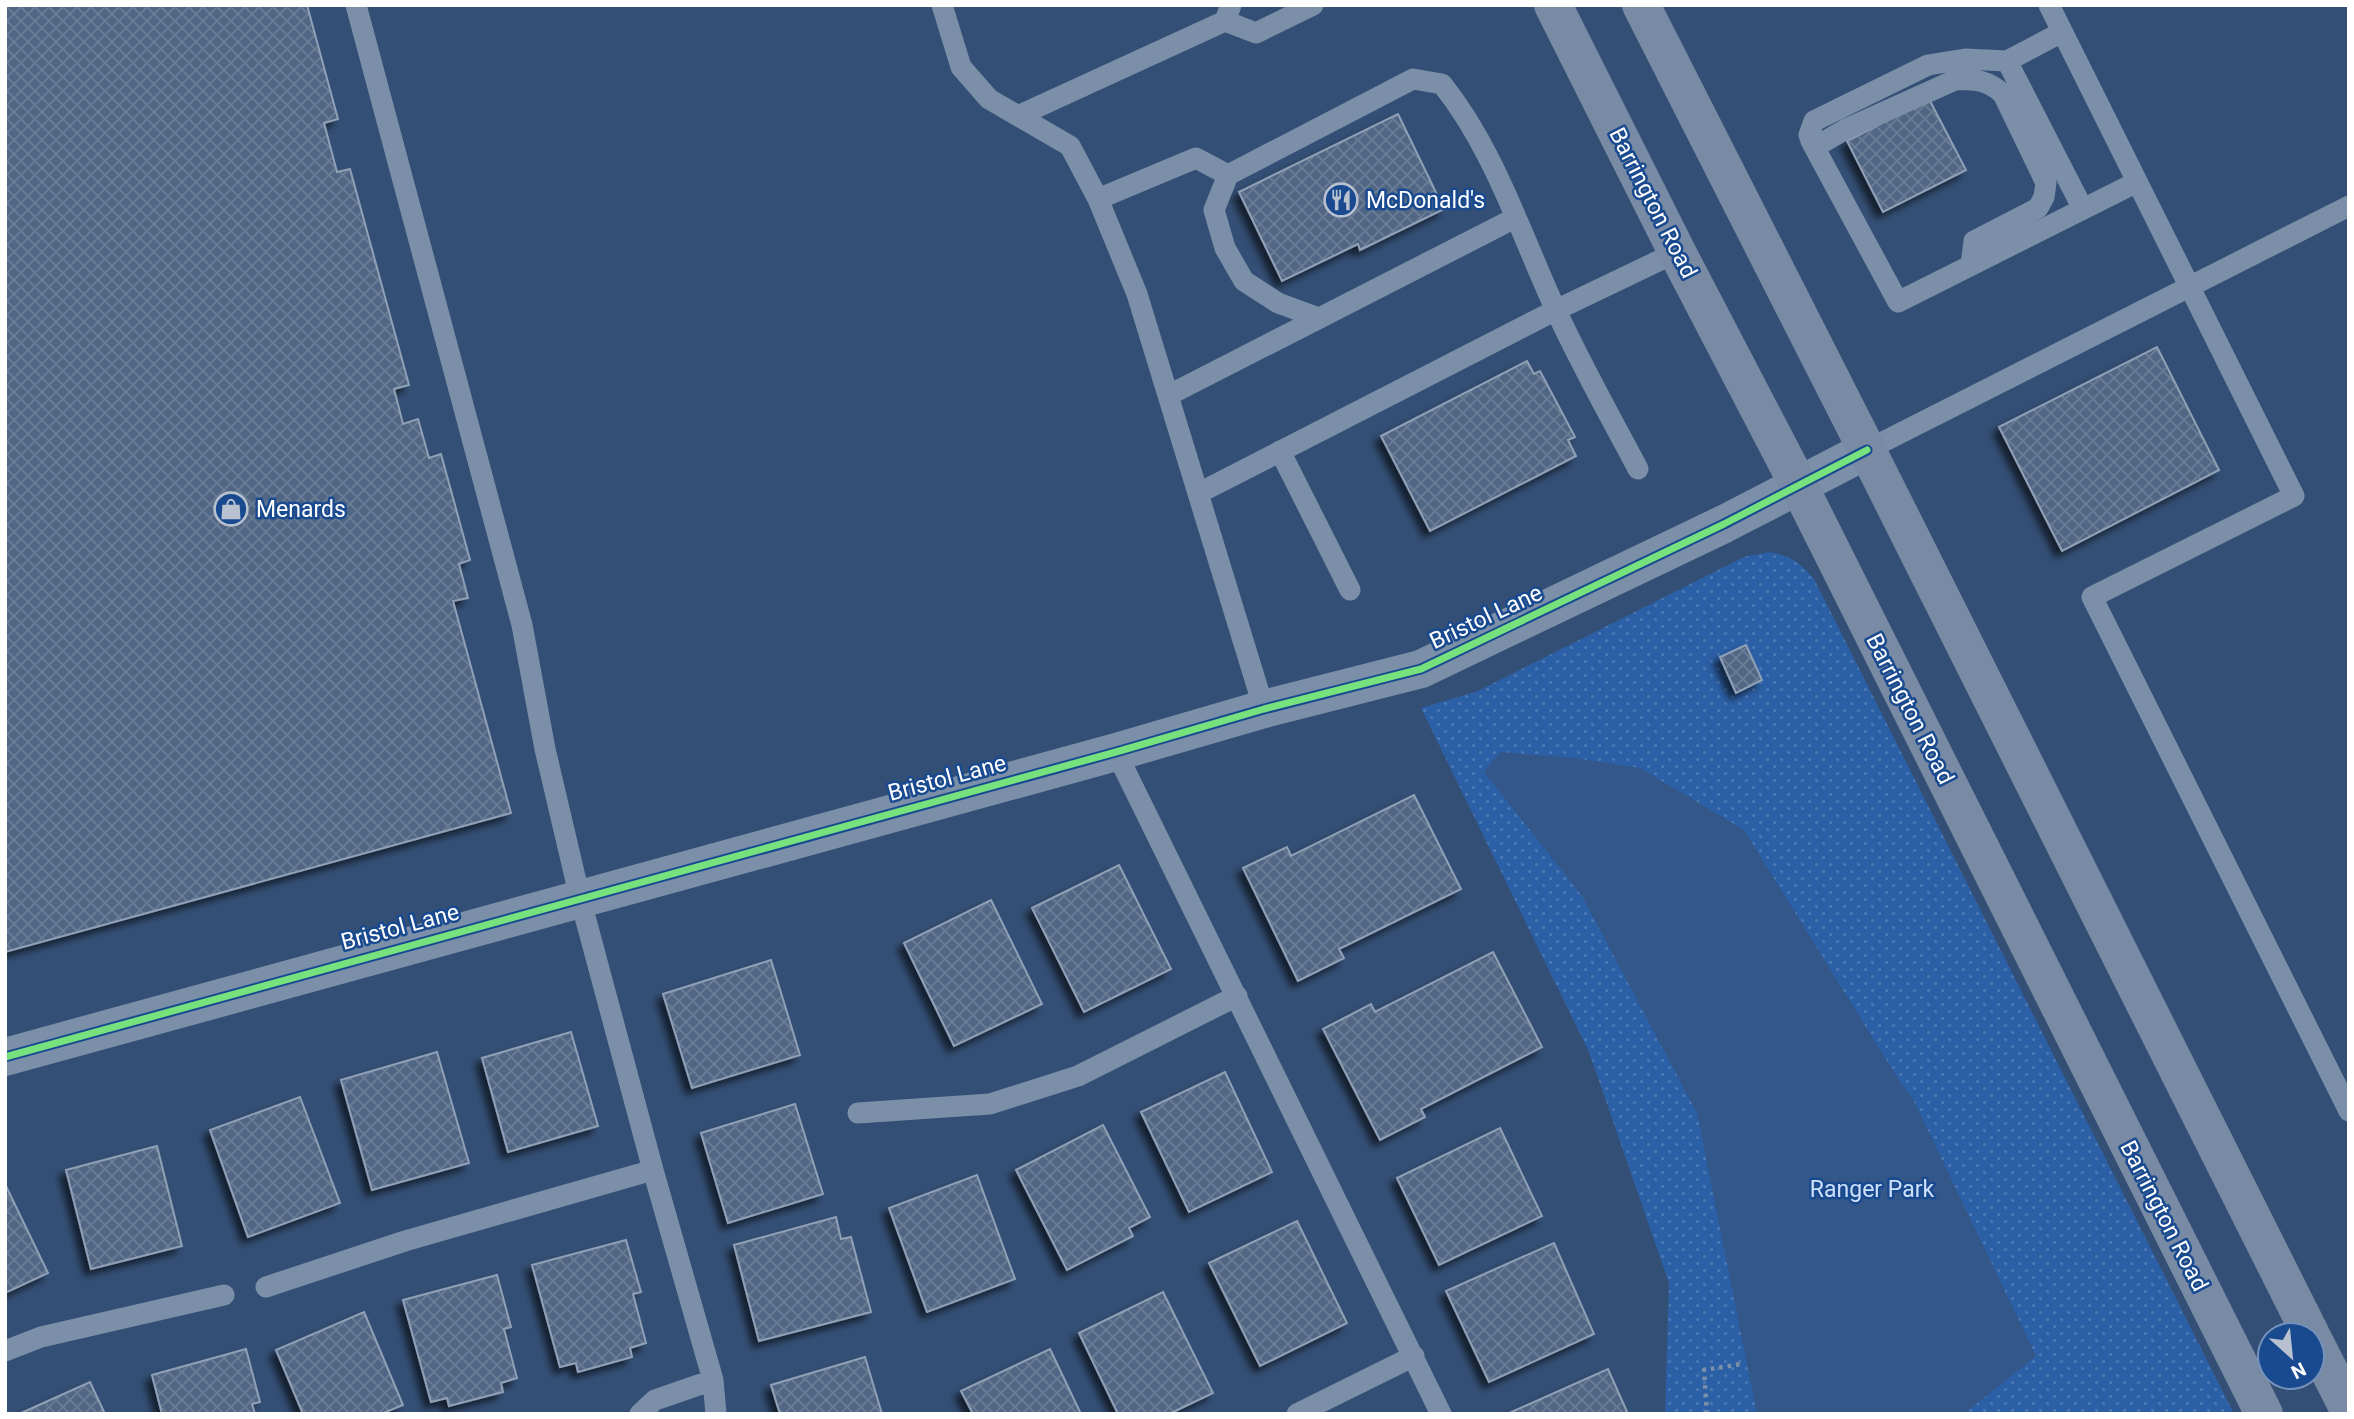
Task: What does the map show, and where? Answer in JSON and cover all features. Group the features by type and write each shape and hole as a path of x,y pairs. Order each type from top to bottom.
{"main road":[{"name":"Barrington Road","path":"1553,5 1799,486 2264,1414"},
{"path":"1641,5 2303,1321"},
{"path":"2326,1365 2349,1410"}],"street":[{"name":"Bristol Lane","path":"5,1057 1264,709 1421,669 1641,564 1867,450"}],"lane":[{"path":"356,5 522,625 545,749 580,898 713,1380 716,1414"},
{"path":"942,5 961,67 989,99 1070,146 1098,200 1137,294 1264,709"},
{"path":"1018,116 1228,13 1256,33 1313,5"},
{"path":"2049,5 2294,496 2092,597 2349,1111"},
{"path":"2062,32 2007,61 1965,59 1927,65 1814,121 1810,135 1815,147 1898,302 2137,181"},
{"path":"2007,61 2083,209"},
{"path":"1319,317 1278,303 1244,281 1225,248 1214,210 1228,175 1412,79 1442,84 1462,109 1495,171 1556,310 1638,469"},
{"path":"1815,147 1846,129 1955,80 1973,79 1992,83 2003,94 2046,183 2044,197 2038,208 1974,240 1971,265"},
{"path":"1098,200 1196,158 1228,175"},
{"path":"1867,450 2349,206"},
{"path":"1168,395 1515,218"},
{"path":"1199,493 1556,310 1677,252"},
{"path":"1280,452 1350,590"},
{"path":"1116,752 1441,1414"},
{"path":"858,1113 990,1104 1078,1076 1237,996"},
{"path":"266,1287 405,1241 653,1170"},
{"path":"5,1352 41,1337 224,1295"},
{"path":"1297,1414 1414,1356"},
{"path":"640,1414 654,1399 713,1380"}],"path":[{"path":"1707,1414 1704,1370 1741,1364"}],"green space":[{"name":"Ranger Park","path":"1769,552 1795,561 1814,579 2234,1414 1665,1414 1669,1283 1589,1052 1421,708 1478,691 1744,557"}],"shaded area":[{"path":"1500,752 1575,758 1640,768 1744,830 1913,1099 2036,1356 1964,1414 1757,1414 1697,1113 1582,896 1484,772"}],"building":[{"name":"Menards","path":"5,5 307,5 338,119 324,123 337,172 350,169 409,385 394,389 403,424 418,419 429,458 441,454 470,560 459,564 468,598 453,601 511,813 5,952"},
{"path":"1929,99 1966,170 1883,212 1847,141"},
{"name":"McDonald's","path":"1398,114 1444,209 1360,250 1358,244 1282,281 1239,192"},
{"path":"2157,347 2219,470 2062,551 1999,427"},
{"path":"1527,361 1534,374 1540,371 1575,437 1568,440 1576,456 1430,531 1381,436"},
{"path":"1746,645 1762,680 1736,693 1720,657"},
{"path":"1414,795 1461,889 1339,949 1344,958 1298,981 1243,868 1287,847 1291,856"},
{"path":"1119,865 1171,969 1084,1012 1032,908"},
{"path":"991,900 1042,1004 954,1046 904,943"},
{"path":"1493,952 1542,1047 1421,1109 1425,1117 1380,1140 1323,1029 1371,1004 1375,1012"},
{"path":"771,960 800,1055 692,1088 663,994"},
{"path":"571,1032 598,1126 508,1152 482,1058"},
{"path":"437,1052 469,1163 372,1190 341,1080"},
{"path":"1225,1072 1272,1172 1189,1212 1141,1112"},
{"path":"300,1097 340,1203 248,1237 210,1130"},
{"path":"795,1104 823,1194 728,1223 701,1133"},
{"path":"1103,1125 1150,1217 1129,1228 1133,1236 1067,1270 1016,1170"},
{"path":"1500,1128 1542,1216 1439,1265 1397,1178"},
{"path":"157,1146 182,1246 91,1269 66,1170"},
{"path":"977,1175 1015,1279 927,1312 889,1208"},
{"path":"5,1184 48,1273 5,1293"},
{"path":"836,1217 841,1239 851,1237 871,1312 759,1341 734,1245"},
{"path":"1297,1221 1347,1323 1260,1366 1209,1263"},
{"path":"626,1240 641,1292 633,1294 646,1343 630,1348 632,1357 578,1372 576,1363 560,1367 532,1265"},
{"path":"1554,1243 1594,1334 1489,1382 1446,1291"},
{"path":"497,1275 511,1327 504,1329 517,1378 501,1383 503,1392 449,1406 447,1398 431,1402 403,1300"},
{"path":"1163,1292 1213,1393 1169,1414 1118,1414 1079,1333"},
{"path":"364,1312 403,1405 381,1414 303,1414 276,1350"},
{"path":"246,1349 260,1402 252,1404 255,1414 162,1414 152,1375"},
{"path":"1050,1349 1081,1414 973,1414 961,1391"},
{"path":"865,1357 882,1414 780,1414 771,1385"},
{"path":"1608,1369 1628,1414 1507,1414"},
{"path":"90,1382 105,1414 19,1414"}],"cycle path":[{"path":"5,1057 1264,709 1421,669 1724,524 1867,450"}],"place":[{"name":"McDonald's","path":"1341,200"},
{"name":"Menards","path":"231,509"}]}
